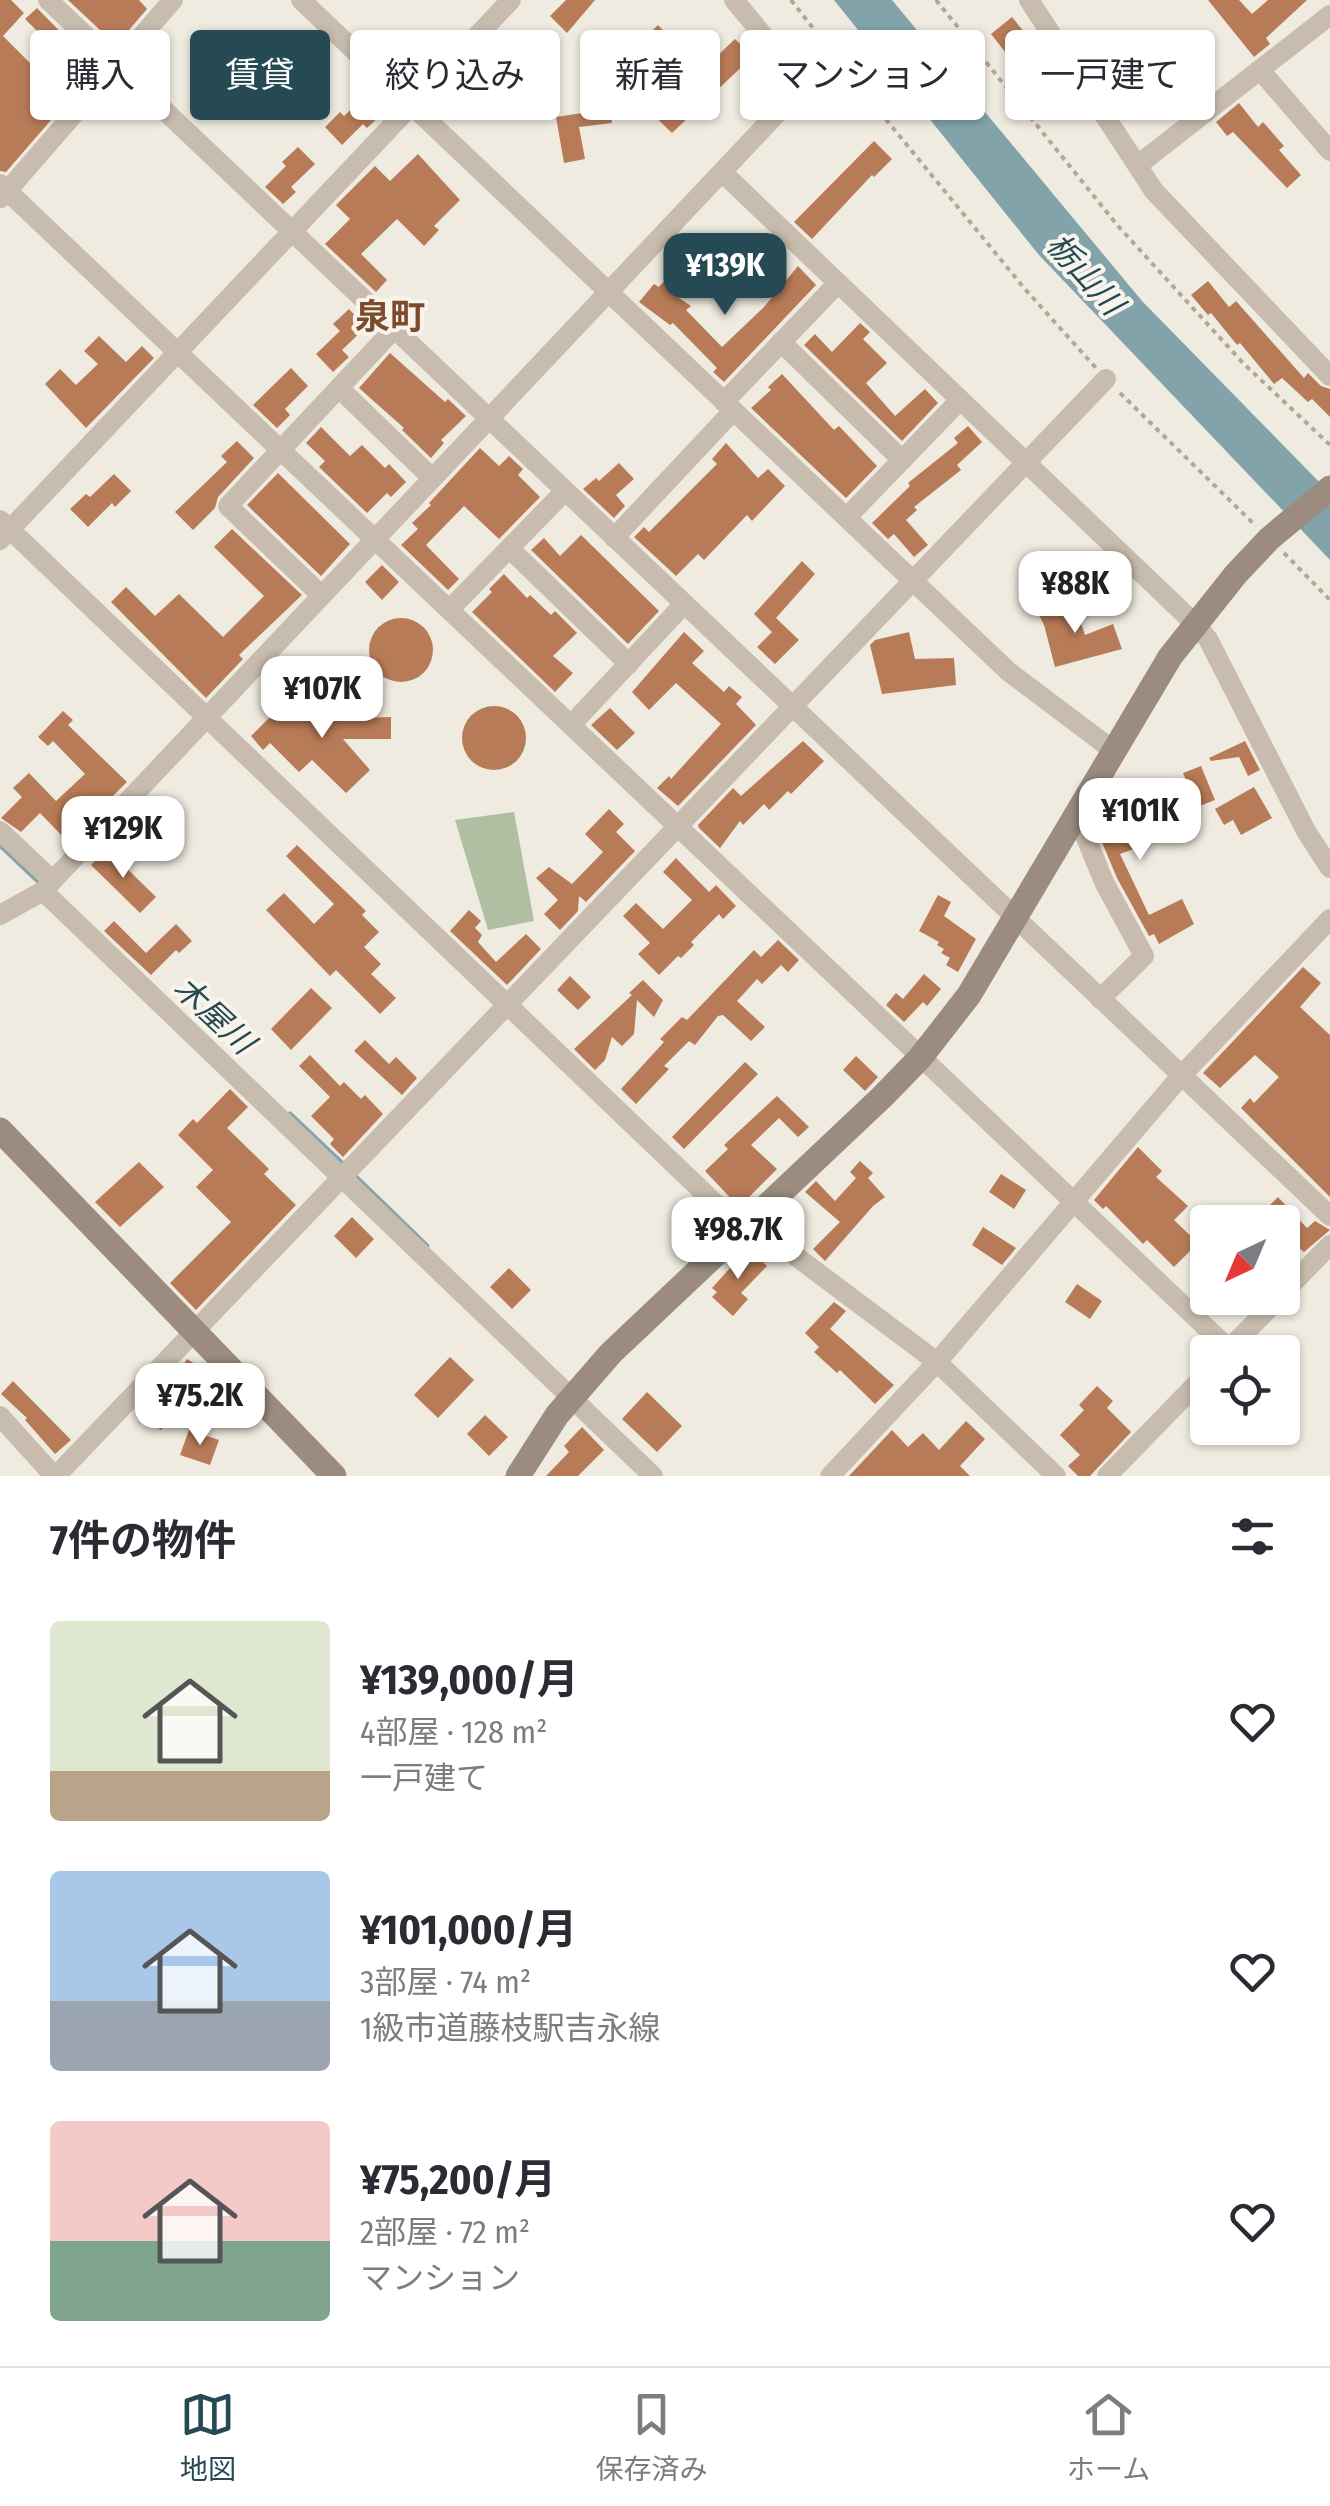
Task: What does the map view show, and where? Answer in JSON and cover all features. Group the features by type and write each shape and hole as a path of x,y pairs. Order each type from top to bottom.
{"street":[{"path":"48,0 80,30"},
{"path":"146,30 173,0"},
{"path":"300,0 350,48"},
{"path":"482,30 511,0"},
{"path":"734,0 759,30"},
{"path":"1029,0 1154,191 1330,376"},
{"path":"1138,164 1330,15"},
{"path":"1260,70 1330,150"},
{"path":"170,115 1330,1216"},
{"path":"67,120 3,192 282,449 920,1058 1075,1200 1212,1335"},
{"path":"397,120 3,530 746,1226 936,1362 1056,1476"},
{"path":"425,120 1009,672 1114,751"},
{"path":"0,916 48,885 772,120"},
{"path":"722,173 1208,639 1306,830 1330,868"},
{"path":"614,538 781,342 838,283"},
{"path":"322,595 228,506 396,328"},
{"path":"781,342 902,460"},
{"path":"0,1416 55,1476 1106,379"},
{"path":"339,388 432,478"},
{"path":"847,517 960,400"},
{"path":"518,1476 571,1398 610,1353 920,1058 969,994 1194,623 1269,539 1330,488"},
{"path":"450,609 565,491"},
{"path":"510,549 628,664"},
{"path":"572,724 684,604"},
{"path":"1076,814 1105,884 1144,956 1100,999"},
{"path":"0,831 48,885 653,1476"},
{"path":"830,1476 936,1362 1181,1076 1322,942 1330,919"},
{"path":"0,1132 334,1476"},
{"path":"1300,1276 1330,1245"},
{"path":"1243,1335 1263,1315"},
{"path":"1107,1476 1190,1391"}],"path":[{"path":"791,0 815,30"},
{"path":"936,0 1118,226 1243,363 1330,445"},
{"path":"887,120 1024,288 1106,379 1330,600"}],"green space":[{"path":"514,812 534,921 488,930 455,820"}],"water":[{"path":"834,0 892,0 917,30 858,30"},
{"name":"栃山川","path":"985,112 1142,301 1330,493 1330,560 1039,255 930,120 985,120"}],"building":[{"path":"0,0 11,0 24,13 3,36 30,63 30,120 51,120 6,172 0,171"},
{"path":"68,0 139,0 147,9 129,30 100,30"},
{"path":"566,0 595,0 567,33 550,16"},
{"path":"1208,0 1239,0 1252,14 1268,0 1307,0 1266,38 1270,44 1254,57"},
{"path":"37,8 59,30 36,30 25,19"},
{"path":"1012,17 1023,30 1005,30 1005,52 991,34"},
{"path":"735,39 740,44 740,68 720,87 720,53"},
{"path":"1239,103 1258,127 1263,122 1284,146 1279,150 1301,175 1287,188 1233,132 1227,136 1216,122"},
{"path":"350,110 350,120 376,120 367,128 363,124 342,145 325,127 340,112 344,116"},
{"path":"580,113 580,120 612,123 579,127 585,159 564,163 557,120"},
{"path":"658,120 686,120 672,133"},
{"path":"874,141 892,159 812,239 794,222"},
{"path":"298,147 315,164 291,187 296,192 283,204 265,187"},
{"path":"418,154 460,200 434,226 439,230 424,246 397,219 361,254 387,280 376,292 325,244 350,219 336,205 375,166 390,181"},
{"path":"683,259 699,270 673,294 691,306 686,310 722,347 764,307 798,266 816,285 724,382 713,372 717,368 673,323 670,325 639,302 654,284 659,287"},
{"path":"1208,281 1229,307 1236,301 1304,378 1308,373 1330,389 1330,417 1282,378 1274,384 1240,343 1237,345 1211,313 1208,315 1191,295"},
{"path":"349,309 366,327 342,350 349,357 333,372 316,354 340,331 333,324"},
{"path":"860,323 870,332 863,339 887,363 866,383 895,416 925,389 938,403 902,441 804,345 815,334 832,352"},
{"path":"99,336 126,362 142,346 154,358 86,428 45,384 60,369 76,385 98,364 84,351"},
{"path":"390,353 466,416 441,440 444,443 431,458 359,388"},
{"path":"291,368 308,386 285,409 290,415 277,428 253,405"},
{"path":"782,374 834,430 839,426 877,466 846,498 751,408"},
{"path":"968,426 982,442 957,465 961,470 914,507 917,510 906,520 928,545 914,557 894,534 888,539 872,523 910,486 908,483 958,443 954,438"},
{"path":"321,427 350,456 362,445 406,482 391,497 387,493 367,513 319,467 325,461 306,443"},
{"path":"237,441 254,458 193,530 175,512 227,462 221,456"},
{"path":"726,443 758,478 768,469 785,486 752,521 747,515 704,560 698,554 676,576 634,537 644,527 649,532 717,464 712,459"},
{"path":"480,448 499,466 509,456 523,469 518,475 540,497 499,539 464,506 426,545 459,579 448,590 401,545 418,529 412,523"},
{"path":"619,463 634,479 616,495 625,506 614,518 583,489"},
{"path":"278,473 350,544 321,576 247,505"},
{"path":"114,474 131,491 88,527 70,509 86,494 90,497"},
{"path":"232,529 302,595 239,655 243,659 206,698 111,602 126,587 155,616 179,594 223,637 264,596 214,547"},
{"path":"581,535 659,611 628,644 531,550 544,538 560,556"},
{"path":"802,561 815,574 776,618 799,640 775,664 757,647 772,632 754,614"},
{"path":"382,565 399,582 382,600 365,582"},
{"path":"504,574 527,598 530,595 551,615 555,611 577,633 553,656 573,673 555,692 472,612"},
{"path":"1073,601 1085,635 1113,624 1122,649 1055,667 1038,613"},
{"path":"401,618 424,627 433,650 424,673 401,682 378,673 369,650 378,627"},
{"path":"684,632 704,651 692,663 724,692 729,686 742,697 736,704 756,725 678,806 657,788 669,776 671,779 721,724 676,683 649,710 632,692"},
{"path":"909,632 915,659 954,658 956,685 882,694 870,645 875,640"},
{"path":"310,699 333,719 391,717 391,739 343,739 370,770 346,793 312,760 299,772 270,743 263,750 251,736 283,704 298,717"},
{"path":"494,706 517,715 526,738 517,761 494,770 471,761 462,738 471,715"},
{"path":"610,708 635,733 617,750 591,725"},
{"path":"63,711 73,720 68,725 127,782 69,843 40,813 21,832 1,818 22,797 13,788 29,773 56,801 85,774 53,741 48,746 38,737"},
{"path":"803,741 824,761 791,794 788,791 769,810 764,804 743,825 740,821 720,848 699,828 733,788 741,796"},
{"path":"1245,741 1260,770 1248,776 1239,757 1211,761 1209,758"},
{"path":"1201,766 1215,800 1197,807 1183,773"},
{"path":"1254,787 1272,818 1241,835 1233,820 1224,825 1215,809"},
{"path":"1110,791 1127,801 1113,826 1145,813 1146,817 1166,810 1175,834 1120,854 1149,915 1182,899 1194,924 1159,944 1154,934 1149,936 1117,878 1099,835 1113,829 1094,818"},
{"path":"609,809 624,824 616,832 635,851 586,902 579,896 578,911 560,930 544,914 558,900 536,878 549,867 572,884 603,852 585,834"},
{"path":"297,845 366,911 362,915 379,932 364,947 381,964 371,974 396,998 380,1014 336,970 330,976 266,910 284,893 314,924 334,904 286,856"},
{"path":"107,849 156,897 140,913 91,865"},
{"path":"676,858 709,892 716,885 736,906 723,919 719,914 691,942 694,945 659,975 638,954 650,943 623,916 636,903 663,929 692,900 663,872"},
{"path":"938,895 951,902 944,916 976,939 958,972 946,965 950,958 941,953 944,949 937,945 939,942 919,931"},
{"path":"469,910 481,921 475,928 482,935 478,942 496,962 526,934 541,949 507,985 450,931"},
{"path":"114,921 146,953 176,924 192,941 179,953 176,950 151,975 104,931"},
{"path":"778,940 799,960 788,972 781,965 762,984 757,979 737,1001 765,1027 751,1041 723,1015 718,1016 695,1045 689,1041 664,1066 669,1069 636,1104 621,1089 664,1042 660,1039 682,1017 687,1020 754,950 761,957"},
{"path":"1303,967 1321,983 1300,1007 1330,1035 1330,1197 1241,1108 1250,1098 1254,1103 1279,1077 1255,1055 1220,1088 1203,1073"},
{"path":"924,974 941,989 927,1006 923,1002 904,1022 886,1005 896,993 903,999"},
{"path":"570,976 591,997 578,1010 557,990"},
{"path":"643,980 663,1000 654,1017 637,1000 634,1034 622,1046 612,1037 605,1060 595,1070 574,1049"},
{"path":"311,988 332,1008 291,1050 271,1029"},
{"path":"365,1040 389,1064 396,1057 417,1078 402,1095 354,1051"},
{"path":"310,1055 340,1086 344,1082 361,1099 365,1095 383,1114 343,1157 330,1144 334,1139 311,1116 330,1097 299,1066"},
{"path":"856,1056 878,1077 865,1091 843,1070"},
{"path":"745,1062 758,1074 684,1149 672,1137"},
{"path":"230,1089 248,1107 227,1128 269,1169 264,1174 296,1205 196,1310 170,1283 231,1222 196,1187 213,1170 178,1135 193,1119 197,1123"},
{"path":"777,1096 809,1127 798,1137 779,1118 751,1145 777,1169 739,1207 705,1171 728,1149 724,1145"},
{"path":"1138,1147 1162,1171 1156,1177 1188,1206 1174,1220 1190,1235 1190,1251 1174,1267 1147,1240 1143,1244 1106,1206 1103,1209 1094,1200"},
{"path":"860,1161 873,1173 868,1178 885,1197 825,1261 813,1249 840,1222 805,1192 816,1181 835,1201 856,1178 850,1172"},
{"path":"139,1162 164,1187 120,1227 95,1202"},
{"path":"1001,1174 1026,1190 1014,1209 989,1192"},
{"path":"352,1217 374,1239 356,1258 334,1236"},
{"path":"1300,1221 1307,1228 1315,1221 1330,1230 1304,1252 1300,1249"},
{"path":"983,1227 1016,1248 1002,1265 972,1245"},
{"path":"748,1248 767,1266 741,1293 748,1299 733,1316 712,1297 717,1292 712,1288"},
{"path":"509,1268 531,1290 512,1309 490,1287"},
{"path":"1077,1284 1102,1301 1090,1319 1065,1302"},
{"path":"834,1302 846,1311 830,1329 894,1385 875,1404 840,1370 837,1373 814,1352 819,1347 805,1333"},
{"path":"450,1357 474,1380 438,1418 414,1395"},
{"path":"187,1359 205,1370 161,1430 142,1415 164,1385 168,1388"},
{"path":"13,1381 71,1440 55,1454 27,1418 1,1394"},
{"path":"1097,1386 1113,1401 1107,1408 1131,1432 1090,1476 1078,1476 1068,1466 1080,1455 1060,1435 1084,1410 1079,1405"},
{"path":"647,1392 682,1426 657,1452 622,1419"},
{"path":"485,1415 508,1437 489,1456 467,1434"},
{"path":"966,1421 985,1439 960,1466 970,1476 849,1476 892,1430 908,1447 923,1433 939,1450"},
{"path":"582,1427 604,1450 578,1476 546,1476 569,1452 564,1446"},
{"path":"189,1430 219,1440 210,1465 180,1455"}],"waterway":[{"name":"木屋川","path":"0,845 40,883"},
{"name":"木屋川","path":"290,1114 344,1165"},
{"name":"木屋川","path":"357,1178 427,1246"}],"district":[{"name":"泉町","path":"390,317"}]}
